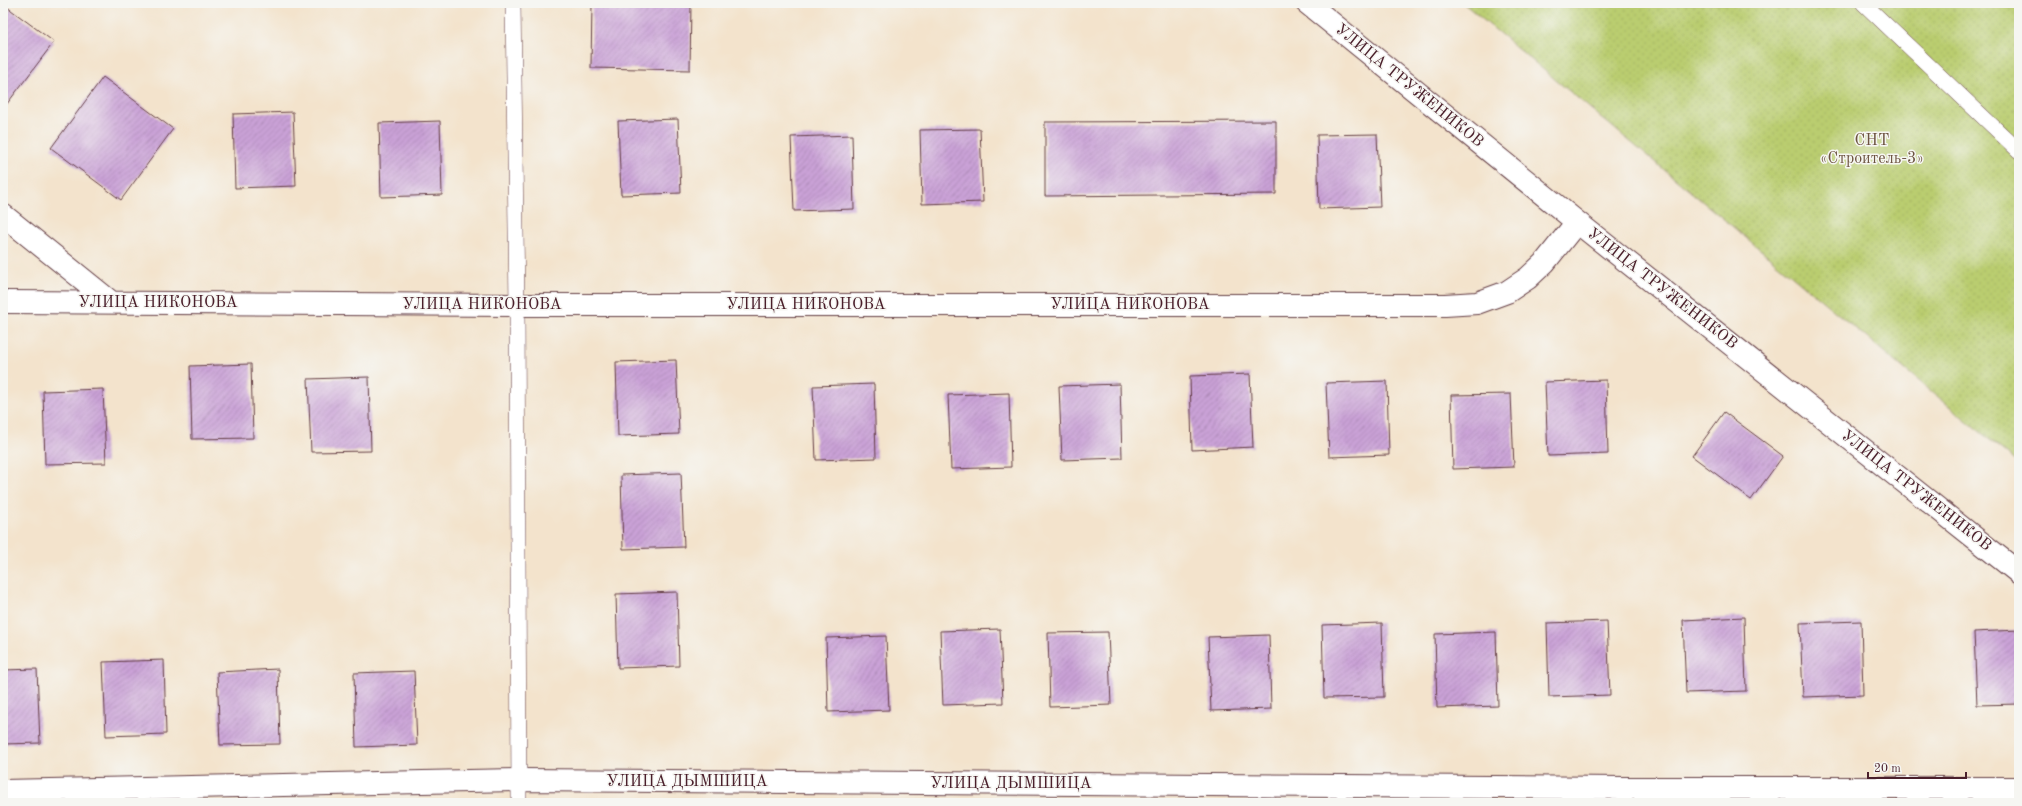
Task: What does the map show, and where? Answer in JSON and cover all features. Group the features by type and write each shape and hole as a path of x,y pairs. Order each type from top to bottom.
{"street":[{"name":"УЛИЦА ТРУЖЕНИКОВ","path":"1307,3 1577,222 2019,573"},
{"path":"3,215 111,302"},
{"name":"УЛИЦА НИКОНОВА","path":"3,302 517,305 1445,305 1477,303 1507,292 1528,278 1545,262 1577,222"},
{"name":"УЛИЦА ДЫМШИЦА","path":"3,791 519,780 1625,796 2019,788"}],"lane":[{"path":"512,3 517,305 519,803"},
{"path":"1863,3 2019,151"}],"green space":[{"name":"СНТ «Строитель-3»","path":"1463,3 2019,3 2019,464"}],"building":[{"path":"592,3 691,3 690,70 591,68"},
{"path":"3,4 54,42 3,109"},
{"path":"103,77 173,129 121,200 51,148"},
{"path":"293,112 296,186 235,188 233,114"},
{"path":"678,119 681,193 621,195 618,121"},
{"path":"440,121 442,195 381,197 379,123"},
{"path":"1276,121 1276,194 1045,196 1045,122"},
{"path":"980,129 983,202 922,204 920,130"},
{"path":"1377,134 1380,207 1319,209 1317,135"},
{"path":"852,135 854,209 794,211 791,137"},
{"path":"676,360 679,434 618,436 616,362"},
{"path":"251,364 253,438 192,439 190,366"},
{"path":"1250,374 1253,447 1192,450 1190,376"},
{"path":"369,377 371,451 311,452 308,379"},
{"path":"1606,380 1608,454 1548,456 1545,382"},
{"path":"1387,381 1389,455 1329,457 1326,383"},
{"path":"874,384 876,458 816,460 813,386"},
{"path":"1120,384 1122,458 1062,460 1059,386"},
{"path":"103,389 106,463 45,464 43,391"},
{"path":"1009,393 1011,467 951,469 948,395"},
{"path":"1511,394 1514,467 1453,469 1451,395"},
{"path":"1724,412 1783,456 1751,500 1692,456"},
{"path":"681,473 684,547 623,549 621,475"},
{"path":"677,592 679,666 618,668 616,594"},
{"path":"1744,617 1746,691 1686,693 1683,620"},
{"path":"1607,621 1610,695 1549,697 1547,623"},
{"path":"1861,621 1863,695 1803,697 1800,623"},
{"path":"1382,623 1384,697 1324,698 1322,625"},
{"path":"1000,629 1003,703 943,705 940,631"},
{"path":"2019,630 2019,704 1977,705 1974,632"},
{"path":"1108,632 1111,705 1050,707 1048,633"},
{"path":"1496,632 1498,706 1437,708 1435,634"},
{"path":"1269,635 1271,709 1211,711 1208,637"},
{"path":"886,636 889,710 828,712 826,638"},
{"path":"164,660 166,734 106,736 103,662"},
{"path":"37,669 40,743 3,744 3,670"},
{"path":"278,669 280,744 220,745 217,672"},
{"path":"414,671 417,745 356,747 354,673"}]}
